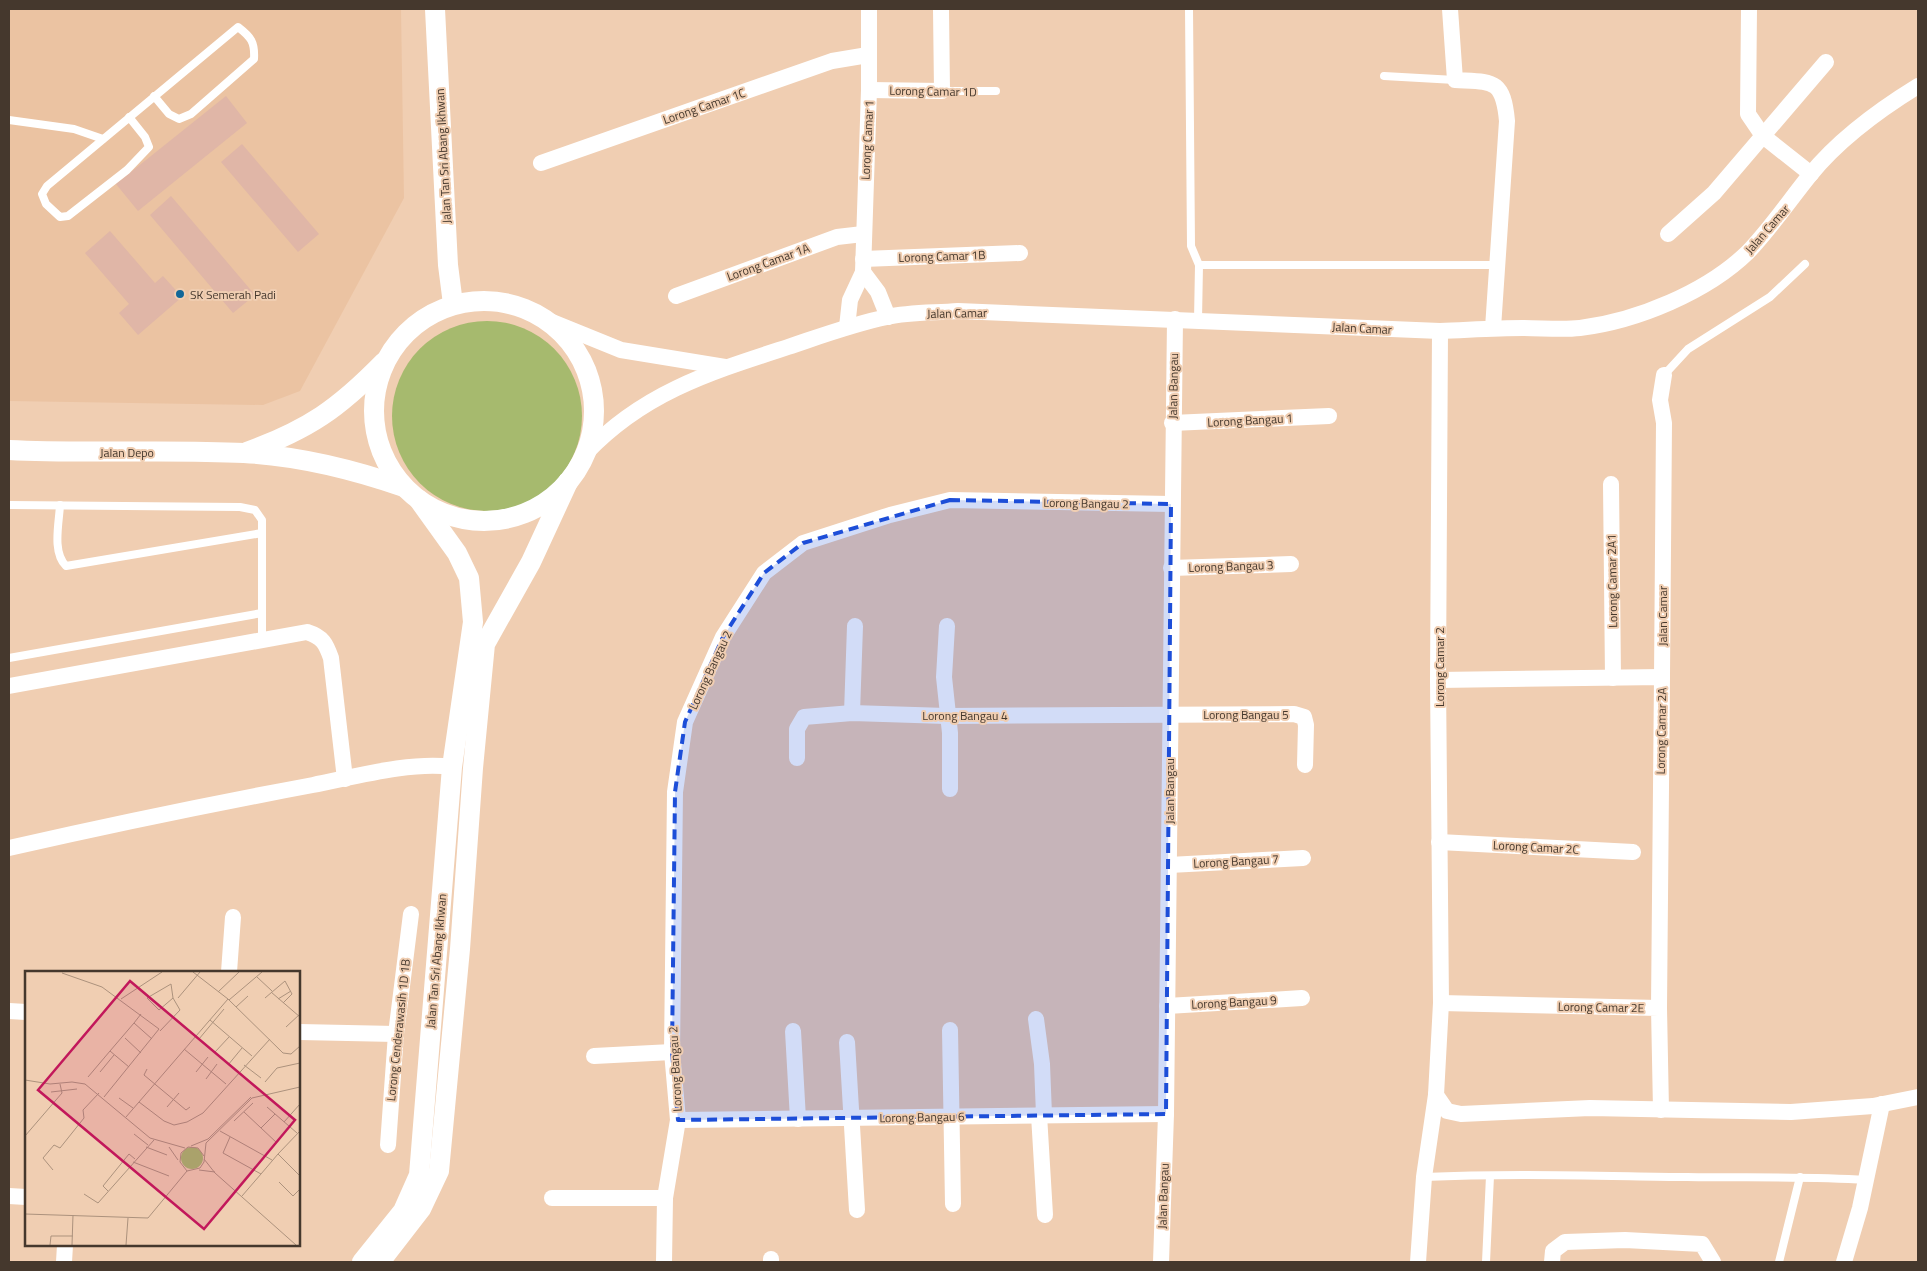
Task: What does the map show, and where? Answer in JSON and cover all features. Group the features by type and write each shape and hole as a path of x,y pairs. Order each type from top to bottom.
{"street":[{"name":"Jalan Tan Sri Abang Ikhwan","path":"435,9 448,265 452,304"},
{"name":"Lorong Camar 1","path":"847,327 850,300 863,266 862,234 870,90 868,9"},
{"path":"941,9 942,91"},
{"path":"1450,9 1454,80 1490,82 1500,90 1505,102 1507,121 1493,328"},
{"path":"1749,9 1748,114 1763,136 1811,174"},
{"name":"Lorong Camar 1C","path":"541,163 832,61 868,55"},
{"path":"1668,234 1714,193 1826,62"},
{"name":"Jalan Camar","path":"586,453 605,433 643,404 726,367 847,327 888,317 958,311 1440,331 1493,328 1580,328 1638,314 1676,299 1715,277 1747,252 1786,208 1811,174 1877,113 1918,86"},
{"name":"Lorong Camar 1D","path":"870,90 942,91"},
{"name":"Lorong Camar 1A","path":"676,296 837,237 862,234"},
{"name":"Lorong Camar 1B","path":"863,266 1020,253"},
{"path":"863,266 878,292 888,317"},
{"path":"246,453 288,437 311,425 359,387 417,325 452,304 500,302 519,306 547,320 572,344 588,373 594,403 594,420 586,453 568,482 531,562 477,644"},
{"name":"Jalan Bangau","path":"1161,1262 1166,1114 1174,319"},
{"name":"Jalan Camar","path":"547,320 621,350 726,367"},
{"name":"Lorong Camar 2","path":"1418,1262 1424,1178 1436,1096 1442,1003 1438,680 1440,331"},
{"path":"385,360 376,395 375,426 386,460 404,487 419,500 457,553 469,578 477,644"},
{"name":"Jalan Camar","path":"1662,678 1664,423 1660,400 1664,375"},
{"name":"Lorong Bangau 1","path":"1172,423 1329,416"},
{"name":"Jalan Depo","path":"9,450 246,453"},
{"path":"246,453 324,464 370,475 404,487"},
{"path":"419,500 451,516 469,520 505,519 543,504 568,482"},
{"name":"Lorong Camar 2A1","path":"1611,484 1613,678"},
{"name":"Lorong Bangau 2","path":"664,1262 665,1198 678,1120 672,1052 676,792 685,722 724,637 764,573 803,543 890,515 950,500 1171,504"},
{"name":"Lorong Bangau 3","path":"1171,568 1291,564"},
{"path":"852,713 855,626"},
{"path":"947,626 944,677 946,716 950,734 950,789"},
{"path":"9,686 307,632 318,635 325,642 331,658 345,779"},
{"name":"Jalan Tan Sri Abang Ikhwan","path":"362,1262 403,1211 420,1175 452,767 477,644"},
{"name":"Jalan Tan Sri Abang Ikhwan","path":"380,1262 421,1209 439,1171 460,949 473,768 477,644"},
{"name":"Lorong Camar 2A","path":"1438,680 1662,678 1659,1008"},
{"name":"Lorong Bangau 4","path":"797,758 797,729 804,717 852,713 946,716 1169,715"},
{"name":"Lorong Bangau 5","path":"1169,715 1294,714 1304,717 1306,724 1305,765"},
{"path":"9,848 143,817 345,779 436,764 452,767"},
{"name":"Lorong Camar 2C","path":"1439,842 1633,852"},
{"name":"Lorong Bangau 7","path":"1169,865 1303,858"},
{"name":"Lorong Cenderawasih 1D 1B","path":"388,1146 396,1034 411,914"},
{"path":"229,971 233,917"},
{"name":"Lorong Bangau 9","path":"1167,1006 1302,998"},
{"name":"Lorong Camar 2E","path":"1442,1003 1659,1008 1660,1110"},
{"path":"9,1011 25,1012"},
{"path":"1036,1020 1042,1064 1046,1215"},
{"path":"950,1030 953,1204"},
{"path":"300,1032 396,1034"},
{"path":"793,1032 798,1119"},
{"path":"847,1042 857,1210"},
{"path":"594,1056 672,1052"},
{"path":"1436,1096 1446,1111 1461,1114 1590,1108 1791,1112 1882,1104 1918,1097"},
{"path":"1844,1262 1866,1180 1882,1104"},
{"name":"Lorong Bangau 6","path":"678,1120 1166,1114"},
{"path":"9,1196 25,1197"},
{"path":"552,1198 665,1198"},
{"path":"1552,1262 1553,1251 1562,1243 1626,1240 1702,1244 1713,1262"},
{"path":"64,1262 65,1246"}],"lane":[{"path":"1189,9 1191,246 1199,265 1198,320"},
{"path":"128,117 145,136 149,148 127,170 76,210 68,216 60,217 46,204 42,194 47,186 128,117 238,27 251,37 255,48 254,59 191,114 179,118 168,114 154,96"},
{"path":"1384,76 1454,80"},
{"name":"Lorong Camar 1D","path":"942,91 996,91"},
{"path":"9,120 74,129 103,139"},
{"path":"1664,375 1688,349 1770,297 1805,264"},
{"path":"1199,265 1496,265"},
{"path":"9,505 240,507 255,510 262,520 262,640"},
{"path":"60,505 58,551 60,559 66,566 262,533"},
{"path":"9,658 262,612"},
{"path":"1486,1262 1490,1176"},
{"path":"1424,1178 1490,1176 1752,1178 1800,1176 1866,1180"},
{"path":"1780,1262 1800,1176"}],"highlighted area":[{"path":"950,500 1171,504 1166,1114 678,1120 672,1052 675,792 685,722 723,637 764,573 803,543"}],"shaded area":[{"name":"SK Semerah Padi","path":"9,9 401,9 404,198 300,391 263,405 9,401"}],"green space":[{"path":"487,321 523,328 540,337 554,349 566,363 575,380 582,416 575,452 566,469 554,483 540,495 523,504 487,511 451,504 434,495 420,483 408,469 399,452 392,416 399,380 408,363 420,349 434,337 451,328"}],"building":[{"path":"226,96 247,123 138,211 116,184"},
{"path":"242,144 319,234 298,252 221,162"},
{"path":"171,196 255,295 233,313 150,215"},
{"path":"110,231 155,283 163,276 182,297 138,335 119,313 129,304 85,253"}],"place":[{"name":"SK Semerah Padi","path":"180,294"}]}
